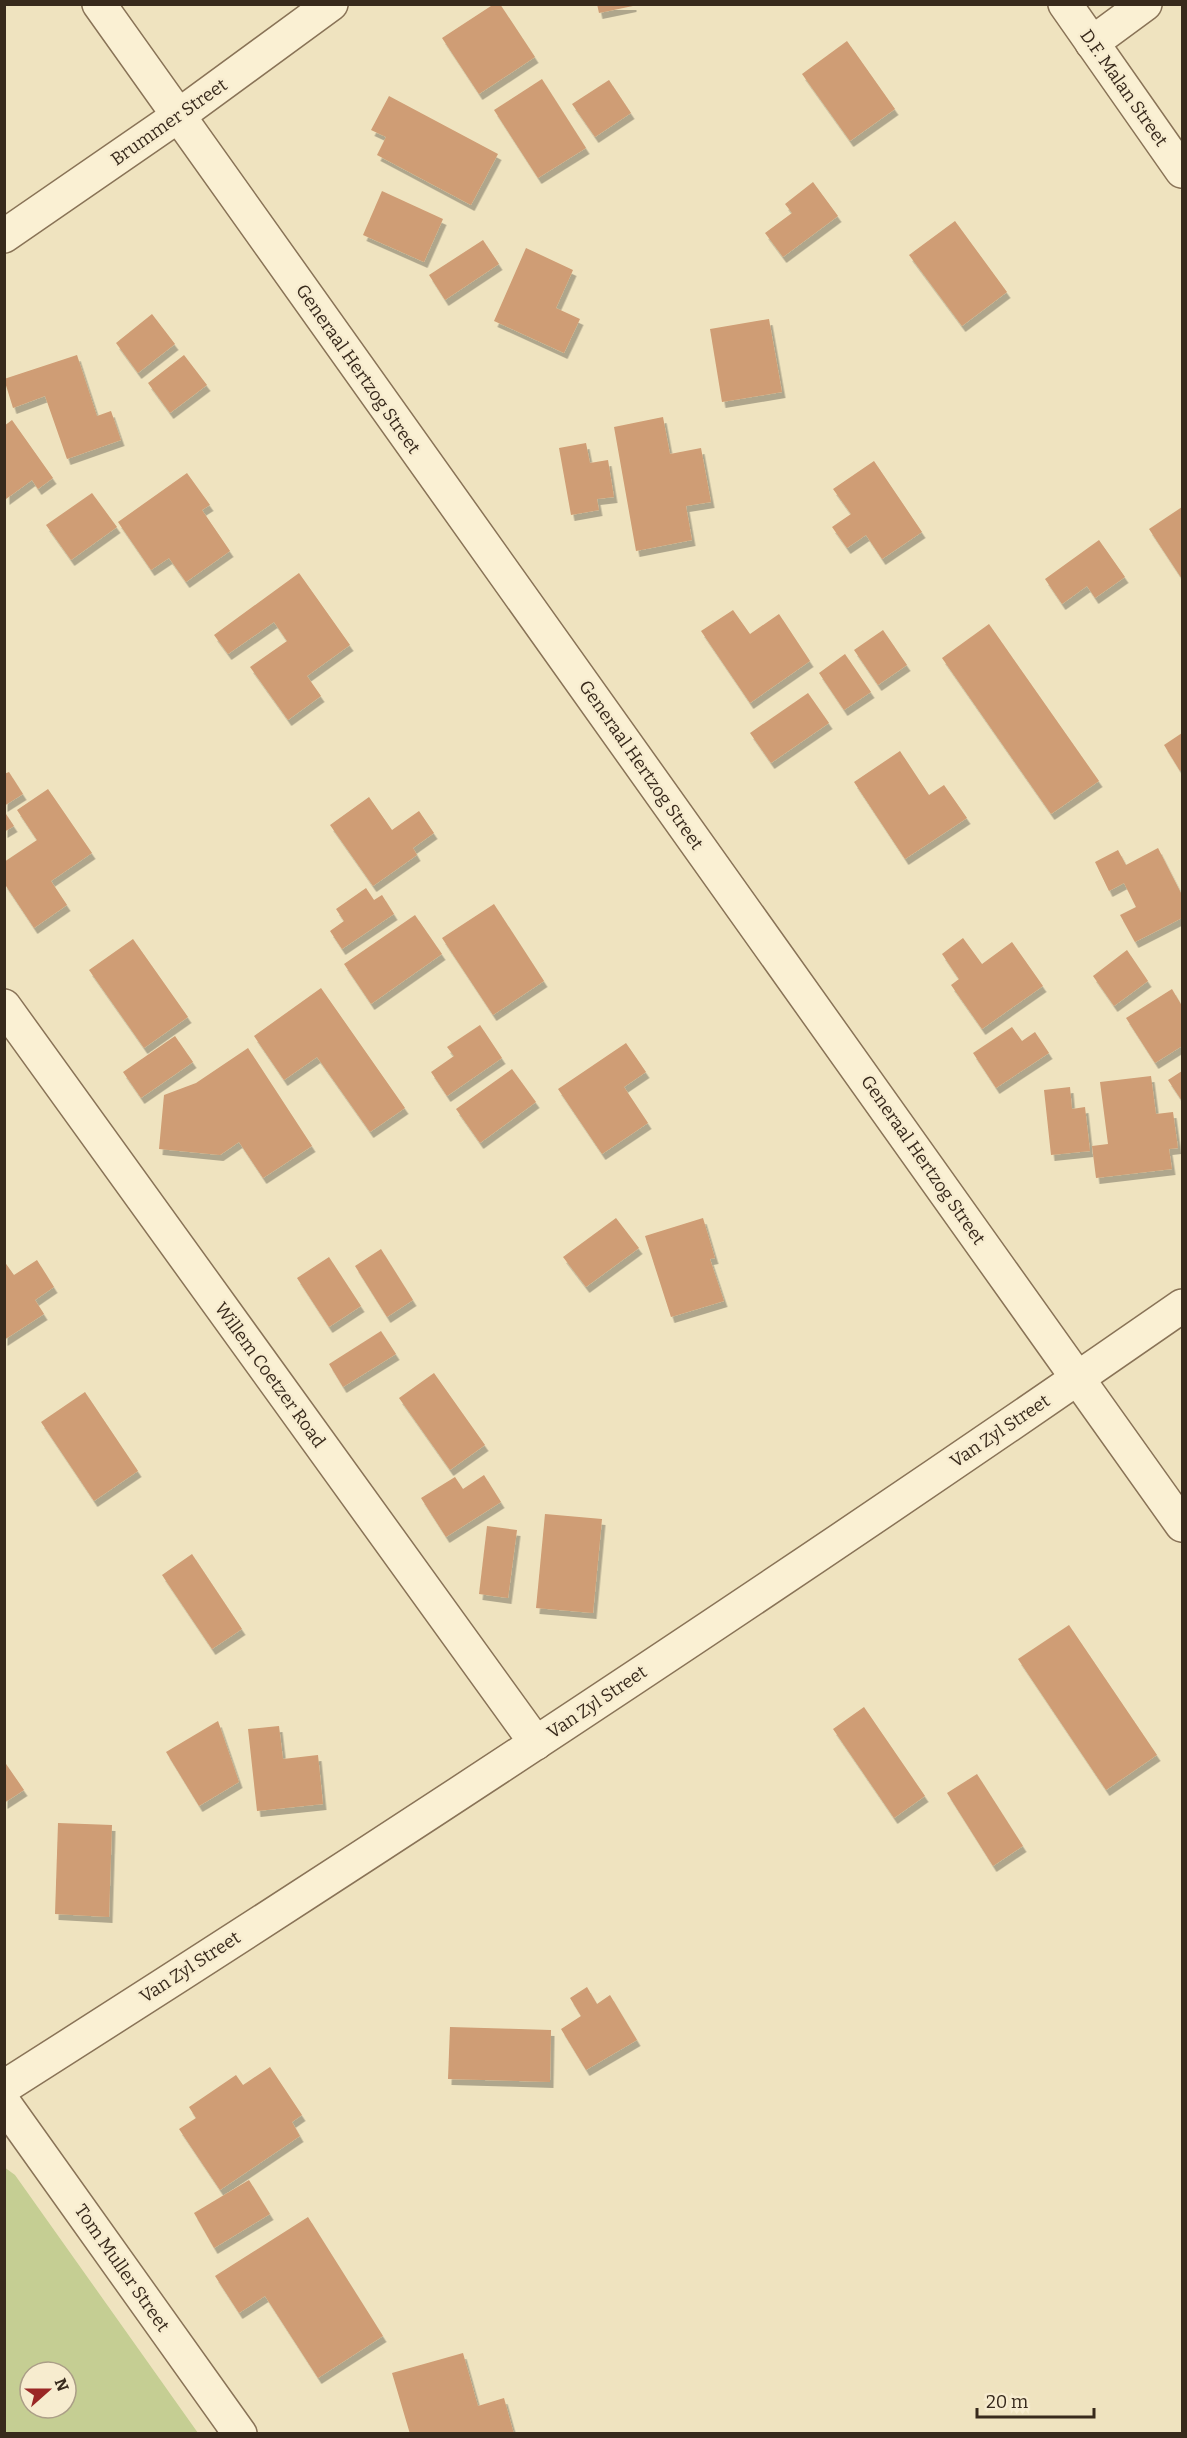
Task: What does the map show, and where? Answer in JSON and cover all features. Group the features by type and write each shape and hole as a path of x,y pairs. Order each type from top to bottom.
{"street":[{"name":"Generaal Hertzog Street","path":"99,4 1182,1525"},
{"name":"Brummer Street","path":"4,236 178,116 331,4"},
{"name":"D.F. Malan Street","path":"1065,4 1182,171"},
{"path":"1092,43 1145,4"},
{"name":"Willem Coetzer Road","path":"4,1006 536,1743"},
{"name":"Van Zyl Street","path":"4,2087 101,2027 536,1743 1182,1306"},
{"name":"Tom Muller Street","path":"4,2103 240,2433"}],"green space":[{"path":"4,2167 15,2175 198,2433 5,2433"}],"building":[{"path":"494,4 500,4 535,57 479,94 442,38"},
{"path":"597,4 633,4 633,6 599,13"},
{"path":"847,41 895,109 850,141 802,74"},
{"path":"542,79 586,148 538,178 494,110"},
{"path":"609,80 631,113 595,137 572,104"},
{"path":"389,96 498,154 471,205 377,155 386,137 371,130"},
{"path":"813,182 838,216 783,257 765,233 792,213 785,204"},
{"path":"382,191 443,219 424,262 363,235"},
{"path":"955,221 1007,292 962,326 909,255"},
{"path":"483,240 499,264 445,300 429,275"},
{"path":"526,248 573,270 556,308 580,319 564,353 494,321"},
{"path":"152,314 175,344 138,373 116,343"},
{"path":"769,319 782,392 722,402 710,329"},
{"path":"77,355 97,416 111,411 121,440 67,459 45,396 13,408 4,379"},
{"path":"184,355 207,385 170,413 148,383"},
{"path":"663,417 670,454 701,448 711,502 686,506 692,540 636,551 614,427"},
{"path":"12,420 53,478 38,489 32,480 6,499 4,426"},
{"path":"586,443 590,463 608,460 614,497 597,499 599,510 571,515 559,448"},
{"path":"874,461 922,532 882,559 866,535 847,548 832,527 851,514 833,489"},
{"path":"187,473 210,505 202,510 230,551 186,582 169,558 151,570 118,522"},
{"path":"92,493 117,527 71,560 46,525"},
{"path":"1182,507 1182,579 1149,529"},
{"path":"1099,540 1125,577 1095,598 1087,586 1062,604 1045,579"},
{"path":"299,573 350,645 307,676 321,696 288,720 250,667 287,641 274,622 228,654 214,635"},
{"path":"733,610 750,634 779,614 810,661 750,703 701,631"},
{"path":"989,624 1099,781 1051,814 942,658"},
{"path":"883,630 907,665 878,685 854,650"},
{"path":"845,654 871,692 844,710 819,673"},
{"path":"808,693 829,723 771,763 750,733"},
{"path":"1182,733 1182,770 1180,771 1164,745"},
{"path":"900,751 929,795 944,785 967,818 905,859 854,782"},
{"path":"9,772 23,794 4,806 4,774"},
{"path":"48,789 92,853 51,881 67,905 34,928 4,883 4,862 37,840 17,810"},
{"path":"369,797 392,830 419,811 434,833 413,848 417,855 373,886 330,825"},
{"path":"4,811 14,826 4,832"},
{"path":"1158,848 1182,895 1182,918 1135,942 1120,915 1136,907 1124,883 1109,891 1095,862 1118,850 1126,865"},
{"path":"366,888 374,900 382,895 394,914 342,949 330,931 344,921 336,909"},
{"path":"494,904 544,981 493,1015 442,938"},
{"path":"415,915 442,954 371,1004 344,964"},
{"path":"963,938 982,964 1012,942 1043,986 982,1029 951,985 959,979 942,954"},
{"path":"133,939 188,1017 144,1048 89,970"},
{"path":"1127,950 1148,981 1114,1006 1093,976"},
{"path":"321,988 405,1108 370,1132 317,1057 284,1080 254,1036"},
{"path":"1172,989 1182,1006 1182,1046 1155,1063 1126,1018"},
{"path":"480,1025 502,1058 447,1096 431,1072 454,1056 447,1047"},
{"path":"1012,1027 1022,1041 1035,1032 1049,1053 996,1088 973,1053"},
{"path":"175,1036 193,1062 141,1098 123,1072"},
{"path":"626,1043 646,1072 624,1087 648,1123 602,1154 558,1089"},
{"path":"248,1048 312,1146 263,1178 239,1142 220,1155 159,1149 164,1095 196,1083"},
{"path":"512,1069 536,1102 480,1143 456,1109"},
{"path":"1182,1071 1182,1101 1168,1080"},
{"path":"1151,1076 1156,1114 1173,1112 1178,1148 1169,1149 1172,1169 1096,1178 1092,1146 1108,1144 1100,1082"},
{"path":"1070,1087 1072,1109 1085,1107 1090,1151 1051,1155 1044,1090"},
{"path":"616,1218 639,1248 586,1287 563,1257"},
{"path":"703,1218 715,1258 710,1259 724,1301 671,1317 645,1236"},
{"path":"381,1249 413,1300 387,1317 355,1266"},
{"path":"329,1257 361,1306 329,1327 297,1278"},
{"path":"37,1260 54,1287 35,1300 44,1314 4,1340 4,1261 14,1275"},
{"path":"381,1331 396,1354 343,1387 329,1364"},
{"path":"434,1373 485,1445 450,1470 399,1398"},
{"path":"85,1392 138,1471 94,1501 41,1422"},
{"path":"484,1475 501,1502 446,1537 421,1498 455,1477 463,1489"},
{"path":"545,1514 602,1519 593,1613 536,1608"},
{"path":"487,1526 517,1530 508,1598 479,1594"},
{"path":"192,1554 242,1629 212,1649 162,1575"},
{"path":"1069,1625 1157,1755 1106,1790 1018,1659"},
{"path":"864,1707 925,1796 894,1818 833,1729"},
{"path":"218,1721 239,1782 199,1806 166,1752"},
{"path":"279,1726 283,1759 318,1755 323,1804 257,1811 248,1729"},
{"path":"4,1761 24,1790 4,1803"},
{"path":"977,1774 1023,1846 993,1866 947,1793"},
{"path":"58,1823 112,1825 109,1917 55,1914"},
{"path":"587,1987 597,2004 610,1995 637,2040 586,2070 561,2029 581,2016 570,1998"},
{"path":"450,2027 551,2030 550,2082 448,2079"},
{"path":"270,2067 302,2115 292,2122 300,2136 220,2190 179,2129 196,2118 189,2107 236,2075 243,2085"},
{"path":"249,2180 270,2214 214,2248 194,2213"},
{"path":"308,2217 383,2336 318,2378 265,2296 239,2313 215,2276"},
{"path":"463,2353 478,2406 504,2398 514,2434 410,2434 392,2373"}]}
